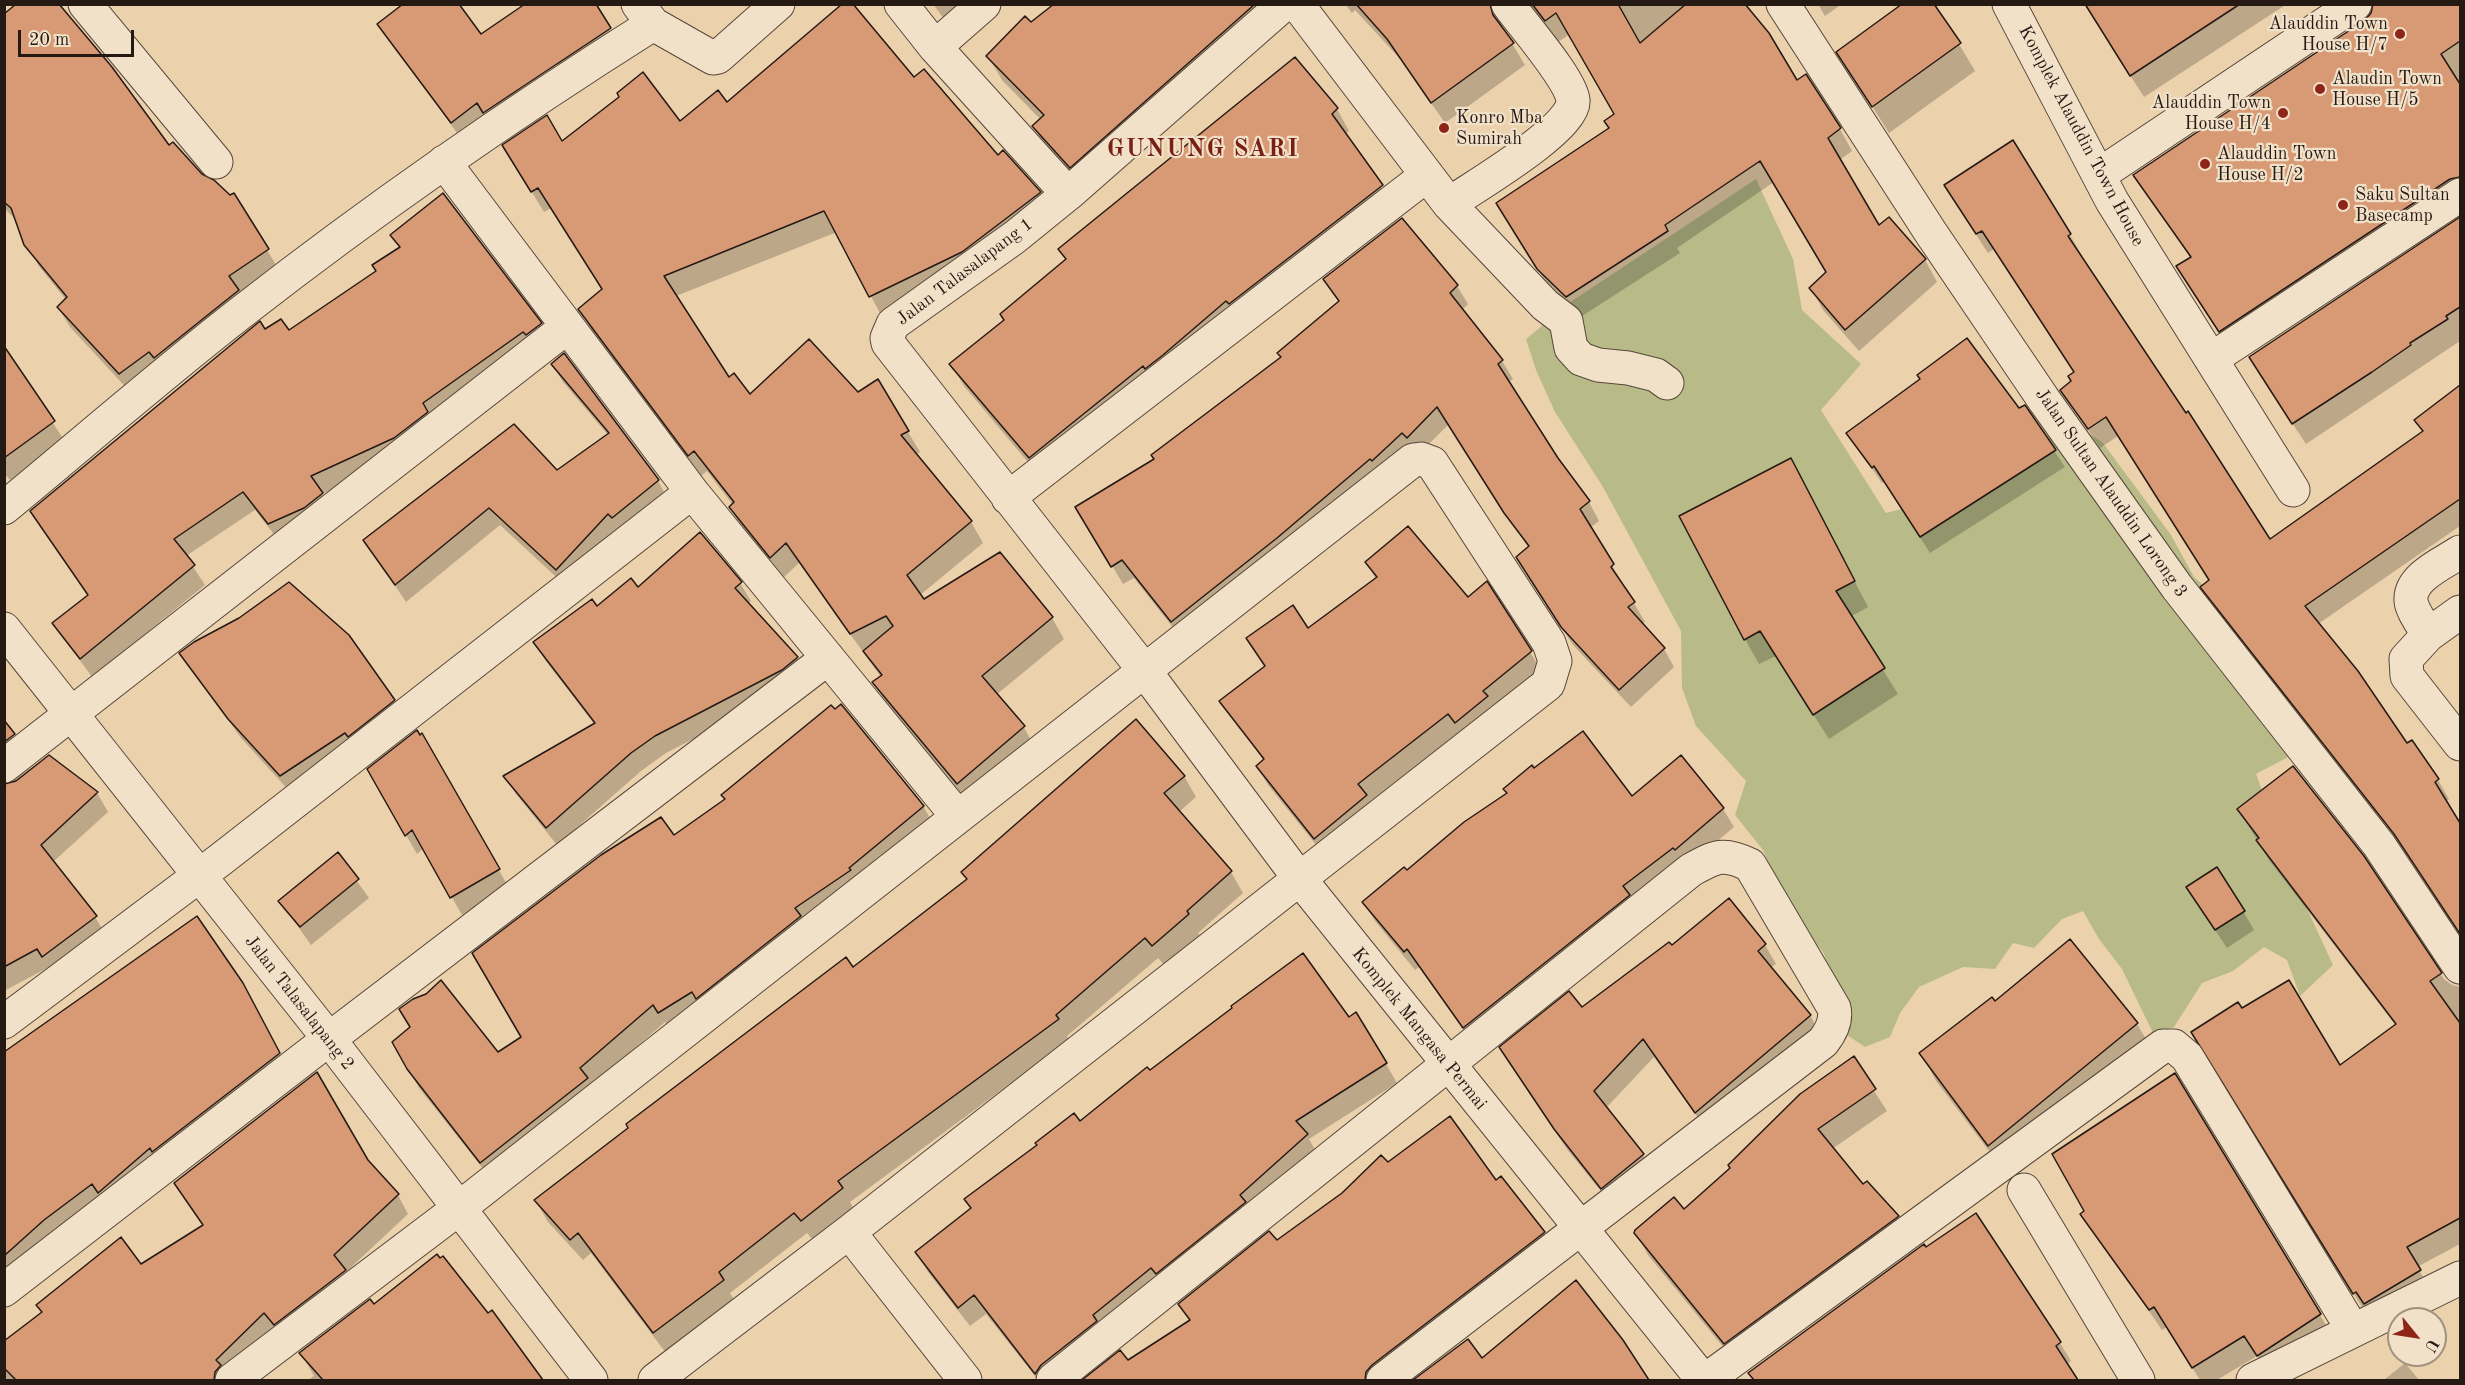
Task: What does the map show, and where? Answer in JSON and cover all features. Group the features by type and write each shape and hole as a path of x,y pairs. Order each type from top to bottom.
{"street":[{"path":"85,4 216,162"},
{"path":"4,508 243,311 444,162 546,92 646,14 713,58 718,57 778,4"},
{"path":"901,4 935,46 1068,194"},
{"path":"935,46 984,4"},
{"name":"Jalan Talasalapang 1","path":"1144,670 891,350 886,338 893,324 1015,237 1068,194 1284,4"},
{"path":"1297,4 1449,204 1545,305 1566,321 1571,348 1581,359 1598,365 1628,368 1656,375 1666,383"},
{"path":"1449,204 1545,139 1564,123 1572,111 1573,99 1565,82 1508,4"},
{"name":"Jalan Sultan Alauddin Lorong 3","path":"1783,4 1931,233 2044,400 2177,587 2379,845 2460,967"},
{"name":"Komplek Alauddin Town House","path":"2009,4 2099,175 2140,247 2257,429 2293,490"},
{"path":"2099,175 2355,4"},
{"path":"444,162 692,492 958,817"},
{"path":"1008,498 1427,175"},
{"path":"2212,358 2460,195"},
{"path":"4,766 567,327"},
{"path":"232,1380 458,1209 1413,460 1421,459 1432,463 1549,643 1556,661 1548,684 849,1232 655,1380"},
{"path":"4,1022 198,876 692,492"},
{"path":"2428,635 2410,603 2412,591 2419,579 2460,552"},
{"path":"2460,612 2428,635 2406,659 2408,676 2460,744"},
{"name":"Jalan Talasalapang 2","path":"4,629 329,1039 591,1380"},
{"path":"4,1290 828,658"},
{"name":"Komplek Mangasa Permai","path":"1144,670 1299,878 1446,1064 1583,1228 1705,1380"},
{"path":"1053,1380 1446,1064 1692,870 1714,857 1728,856 1750,865 1834,1008 1836,1016 1829,1035 1823,1042 1583,1228 1383,1380"},
{"path":"1705,1380 2163,1046 2174,1046 2187,1057 2353,1330"},
{"path":"2024,1190 2138,1380"},
{"path":"849,1232 965,1380"},
{"path":"2253,1380 2460,1278"}],"green space":[{"path":"1756,179 1793,259 1802,310 1861,364 1821,410 1886,513 1959,494 2071,421 2103,443 2171,535 2194,577 2246,624 2282,672 2303,749 2256,774 2302,898 2333,965 2300,996 2287,960 2264,947 2233,971 2202,983 2174,1027 2153,1033 2122,969 2099,939 2083,911 2062,919 2034,948 2013,943 1995,969 1963,967 1919,987 1900,1013 1890,1037 1865,1047 1844,1033 1839,991 1823,952 1800,924 1763,850 1735,815 1746,781 1696,726 1682,688 1681,631 1603,487 1555,412 1536,370 1526,339 1572,301"}],"building":[{"path":"16,4 59,4 112,67 169,145 173,142 202,174 214,180 230,195 234,193 269,249 229,276 239,290 154,358 149,352 119,374 57,307 67,297 24,245 11,208 4,202 4,14"},
{"path":"403,4 459,4 481,34 525,4 596,4 611,28 483,113 477,103 451,123 377,24"},
{"path":"842,4 853,4 914,77 924,69 998,155 1003,150 1041,192 962,252 869,297 824,211 664,276 729,377 734,373 750,394 809,339 858,392 878,379 909,431 901,435 972,521 907,575 924,599 1000,552 1053,617 982,676 1025,726 957,784 872,682 882,675 863,651 893,626 886,616 850,634 786,543 770,558 729,507 734,502 694,451 688,456 578,309 602,289 538,188 531,192 502,145 547,115 562,141 619,97 617,93 643,72 680,121 718,90 727,102"},
{"path":"1054,4 1255,4 1070,168 1032,126 1044,115 986,56 1025,16 1031,22"},
{"path":"1356,4 1490,4 1493,15 1514,43 1431,103 1387,39"},
{"path":"1532,4 1618,4 1640,43 1686,4 1745,4 1769,33 1797,80 1806,74 1841,128 1828,138 1879,225 1889,217 1926,259 1845,330 1809,288 1826,272 1760,161 1665,225 1668,231 1566,297 1537,269 1496,203 1609,128 1604,121 1614,114 1556,13 1545,21"},
{"path":"1902,4 1934,4 1961,43 1872,107 1836,52"},
{"path":"2085,4 2240,4 2130,76"},
{"path":"2373,4 2460,4 2460,41 2441,54 2460,84 2460,177 2450,179 2219,332 2176,266 2191,257 2133,175 2365,20 2371,13"},
{"path":"1295,57 1338,108 1332,114 1383,185 1229,304 1226,301 1163,355 1145,369 1143,366 1029,458 949,364 1004,320 1000,314 1066,259 1058,249"},
{"path":"2013,140 2071,234 2068,236 2186,413 2188,411 2270,539 2423,431 2414,420 2460,385 2460,499 2305,606 2358,671 2407,743 2412,740 2439,779 2435,782 2460,823 2460,934 2394,834 2200,587 2209,580 2106,417 2088,429 2060,390 2071,381 2068,376 2074,372 1982,231 1976,234 1944,185"},
{"path":"443,193 542,323 526,335 523,332 423,403 428,412 394,438 311,476 323,493 304,508 268,524 243,492 174,539 195,565 80,659 52,623 88,595 30,511 260,321 265,329 281,319 289,330 376,271 372,265 400,247 390,235"},
{"path":"2460,217 2460,307 2446,316 2448,319 2410,343 2411,345 2292,424 2249,357"},
{"path":"1402,218 1458,285 1450,293 1503,360 1498,364 1558,458 1590,501 1580,509 1614,564 1611,567 1635,602 1628,607 1665,648 1619,690 1561,627 1516,557 1529,546 1504,513 1437,407 1407,438 1402,433 1372,461 1370,459 1277,538 1171,622 1122,560 1111,567 1075,507 1154,459 1151,455 1281,357 1277,353 1339,301 1323,279"},
{"path":"1967,338 2019,408 2025,405 2056,450 1920,537 1874,466 1872,468 1846,433 1920,379 1917,375"},
{"path":"4,346 55,421 4,458"},
{"path":"564,353 659,480 612,518 608,514 556,570 489,508 395,585 363,540 514,424 557,470 609,433 551,364"},
{"path":"1791,458 1855,581 1836,591 1885,668 1813,715 1760,631 1744,640 1679,516"},
{"path":"1408,526 1468,597 1487,581 1532,651 1483,691 1488,696 1455,723 1448,714 1358,784 1367,795 1314,839 1256,766 1264,759 1219,701 1265,666 1246,638 1293,605 1308,628 1377,577 1365,562"},
{"path":"700,532 742,582 735,588 798,657 782,670 655,736 631,753 546,828 503,776 595,723 533,642 592,599 597,606 631,578 638,587"},
{"path":"289,582 349,635 395,700 348,737 345,733 280,776 228,719 179,653 194,642 239,618"},
{"path":"841,704 924,806 849,868 851,870 795,908 801,916 696,999 692,992 658,1013 653,1005 580,1068 588,1078 480,1163 407,1069 392,1042 410,1027 399,1009 413,999 426,994 441,980 498,1052 521,1037 472,953 601,855 661,817 674,835 725,799 721,795 831,705 835,709"},
{"path":"1136,719 1185,776 1164,793 1232,871 1187,911 1189,914 1152,946 1145,938 1056,1015 1059,1019 838,1181 843,1188 801,1221 794,1213 719,1272 724,1280 653,1333 578,1233 570,1240 534,1200 628,1128 626,1124 846,957 853,967 967,879 961,872"},
{"path":"4,720 15,734 4,742"},
{"path":"417,730 420,735 422,733 500,869 450,898 412,830 405,836 367,769"},
{"path":"1583,731 1632,796 1681,755 1724,808 1675,850 1673,848 1623,886 1630,895 1463,1028 1407,949 1404,952 1362,902 1404,867 1407,870 1464,822 1507,793 1503,789 1532,765 1534,768"},
{"path":"49,755 98,792 41,845 97,916 42,957 37,949 4,967 4,784 16,781"},
{"path":"2293,766 2364,856 2442,973 2430,981 2460,1023 2460,1218 2407,1247 2421,1270 2364,1304 2356,1292 2353,1294 2191,1032 2238,1002 2242,1008 2289,980 2340,1065 2396,1024 2256,840 2259,838 2237,809"},
{"path":"338,852 359,879 300,927 278,901"},
{"path":"2217,867 2245,911 2215,930 2186,887"},
{"path":"1729,898 1766,944 1758,951 1811,1015 1695,1113 1643,1039 1594,1091 1644,1154 1601,1189 1554,1129 1499,1047 1569,991 1582,1007 1669,942 1672,945"},
{"path":"197,916 243,983 280,1053 152,1152 150,1148 98,1193 92,1184 44,1220 4,1256 4,1052"},
{"path":"2070,939 2138,1023 1988,1146 1919,1053 1992,997 1995,1001"},
{"path":"1303,953 1349,1017 1356,1012 1387,1063 1296,1121 1308,1134 1240,1195 1246,1202 1156,1274 1151,1268 1093,1315 1097,1321 1041,1365 1035,1374 974,1295 958,1308 915,1252 971,1208 964,1199 1037,1145 1035,1143 1074,1113 1080,1121 1147,1067 1150,1070"},
{"path":"1854,1056 1876,1089 1818,1129 1863,1184 1867,1181 1899,1216 1724,1344 1634,1233 1635,1230 1674,1197 1684,1209 1730,1168 1728,1165 1800,1094"},
{"path":"317,1072 368,1160 399,1194 334,1255 346,1270 274,1325 264,1313 216,1360 221,1365 215,1372 214,1380 16,1380 4,1368 4,1341 42,1312 36,1305 121,1237 141,1264 203,1225 174,1183"},
{"path":"2175,1073 2321,1314 2257,1356 2244,1336 2192,1368 2154,1307 2149,1310 2080,1214 2084,1211 2052,1154"},
{"path":"1450,1116 1496,1180 1501,1176 1545,1232 1372,1365 1366,1372 1365,1380 1082,1380 1120,1350 1128,1360 1190,1320 1178,1304 1269,1231 1277,1240 1342,1193 1381,1155 1388,1162"},
{"path":"1976,1213 2061,1342 2056,1346 2078,1380 1754,1380 1748,1373 1924,1244 1926,1247"},
{"path":"437,1254 440,1258 443,1256 488,1313 492,1310 543,1380 323,1380 299,1353 370,1299 374,1304"},
{"path":"1576,1280 1623,1340 1649,1380 1413,1380 1468,1339 1482,1358"}],"place":[{"name":"Alauddin Town House H/7","path":"2400,34"},
{"name":"Alaudin Town House H/5","path":"2320,89"},
{"name":"Alauddin Town House H/4","path":"2283,113"},
{"name":"Konro Mba Sumirah","path":"1444,128"},
{"name":"Alauddin Town House H/2","path":"2205,164"},
{"name":"Saku Sultan Basecamp","path":"2343,205"}],"district":[{"name":"GUNUNG SARI","path":"1203,150"}]}
